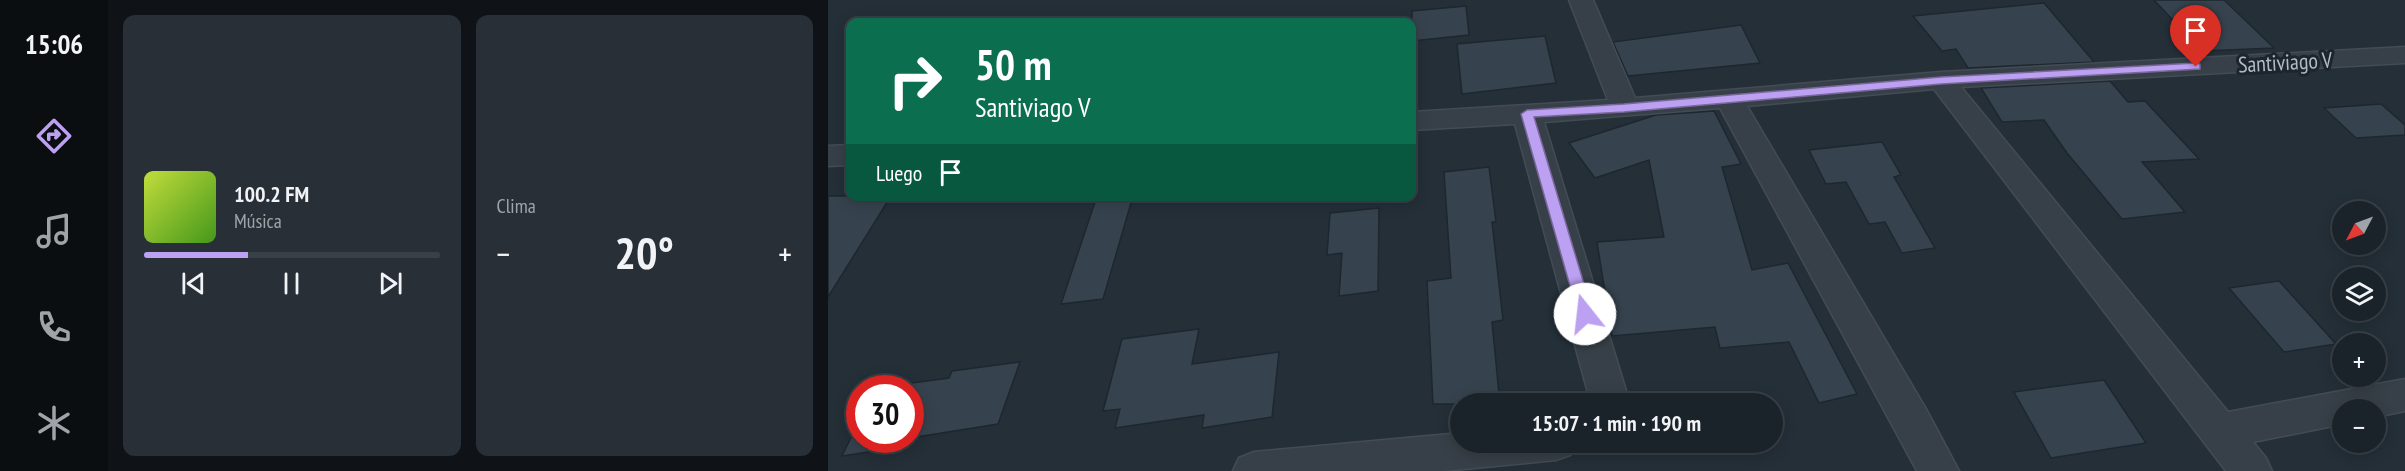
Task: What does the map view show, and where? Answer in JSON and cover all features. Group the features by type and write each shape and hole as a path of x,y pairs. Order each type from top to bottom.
{"street":[{"path":"1581,0 1624,108"},
{"name":"Santiviago V","path":"1416,121 1624,108 1941,80 2405,55"},
{"path":"1941,80 2251,471"},
{"path":"1729,99 1912,421 1938,471"},
{"path":"1527,114 1608,393"},
{"path":"828,156 846,155"},
{"path":"2219,431 2405,395"},
{"path":"1254,471 1450,452"}],"building":[{"path":"2154,0 2224,0 2274,48 2202,51"},
{"path":"2044,3 2094,62 1968,68 1956,49 1942,51 1913,16"},
{"path":"1466,6 1469,35 1416,41 1416,18 1412,18 1412,11"},
{"path":"1741,25 1760,63 1628,76 1613,42"},
{"path":"1545,36 1556,83 1462,94 1457,44"},
{"path":"2110,81 2128,102 2145,101 2199,159 2142,162 2185,212 2122,219 2067,153 2044,120 2002,122 1981,88"},
{"path":"2381,104 2405,125 2405,135 2356,138 2324,108"},
{"path":"1714,111 1741,164 1722,167 1752,270 1788,263 1857,394 1819,403 1789,342 1720,348 1715,327 1612,336 1597,242 1664,237 1649,160 1595,178 1569,143 1656,115"},
{"path":"1882,142 1901,175 1894,177 1935,248 1902,253 1885,222 1869,224 1846,182 1826,184 1809,150"},
{"path":"1489,167 1496,222 1492,222 1503,320 1492,322 1499,393 1450,393 1450,404 1433,404 1427,281 1451,278 1444,172"},
{"path":"828,196 846,196 846,201 888,201 828,297"},
{"path":"1095,201 1132,201 1103,299 1061,304"},
{"path":"1379,208 1378,291 1339,296 1342,253 1327,255 1330,213"},
{"path":"2279,281 2332,340 2332,345 2284,352 2229,288"},
{"path":"1199,329 1192,364 1279,352 1272,417 1202,428 1204,415 1115,428 1120,409 1103,411 1122,339"},
{"path":"1020,362 998,424 924,436 924,381 949,378 952,371"},
{"path":"2104,380 2146,443 2051,458 2014,392"},
{"path":"846,448 846,453 862,453 842,456"}],"route":[{"path":"1585,314 1527,114 1624,108 1941,80 2196,67"}]}
